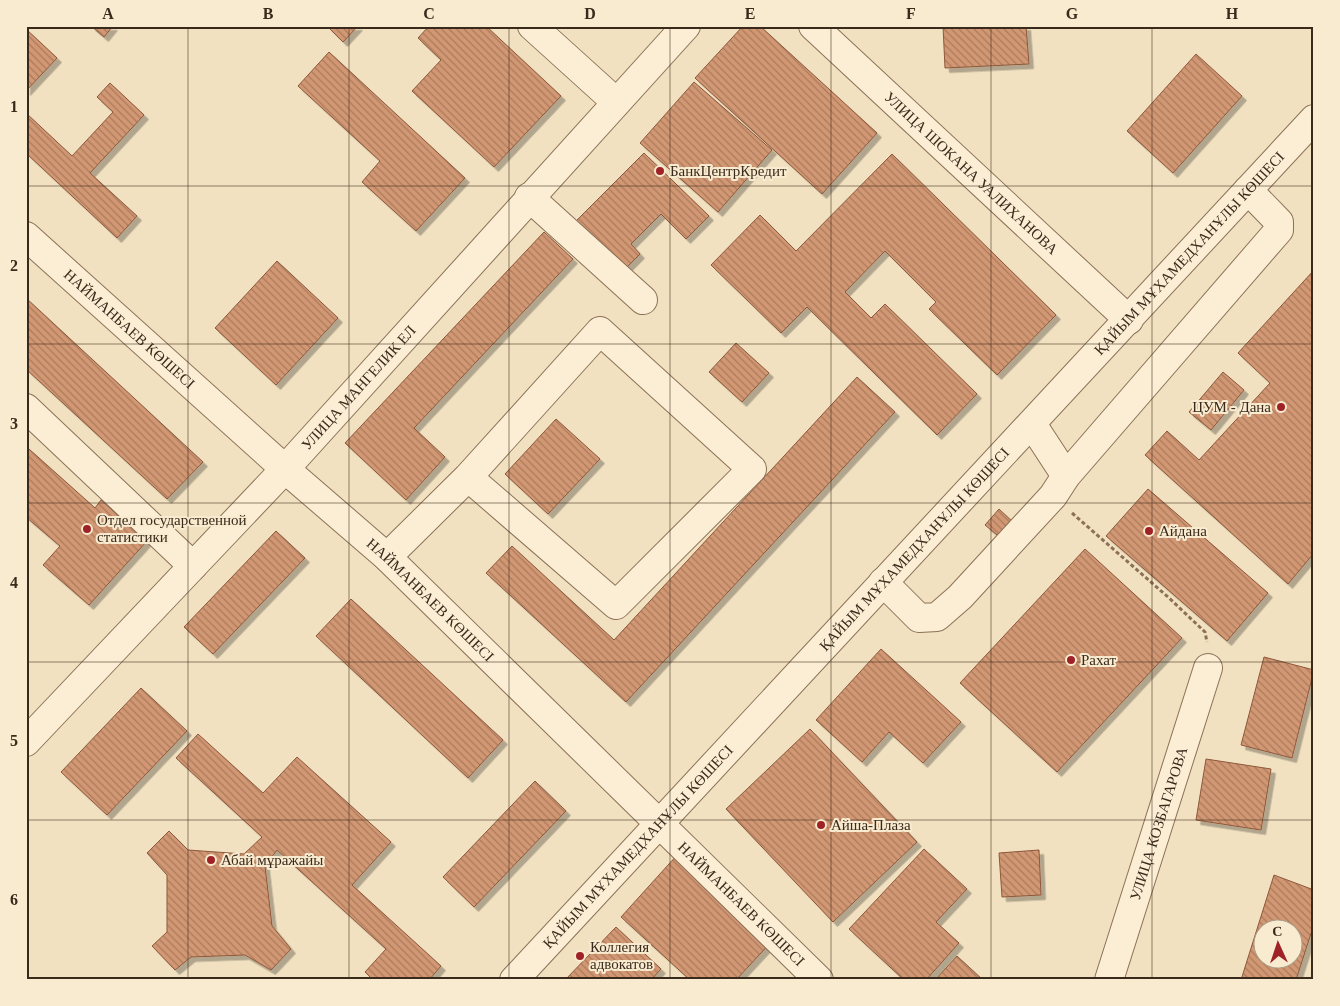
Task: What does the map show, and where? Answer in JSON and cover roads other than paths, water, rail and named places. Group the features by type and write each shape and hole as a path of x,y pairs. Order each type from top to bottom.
{"street":[{"path":"532,26 616,102"},
{"name":"УЛИЦА МАНГЕЛИК ЕЛ","path":"26,742 285,469 529,197 686,26"},
{"name":"УЛИЦА ШОКАНА УАЛИХАНОВА","path":"813,26 1129,320"},
{"name":"ҚАЙЫМ МҰХАМЕДХАНҰЛЫ КӨШЕСІ","path":"514,980 1314,119"},
{"path":"884,582 919,618 937,616 960,597 1059,486 1279,230 1279,222 1248,190"},
{"path":"529,197 643,300"},
{"name":"НАЙМАНБАЕВ КӨШЕСІ","path":"26,236 285,469 387,557 661,823 819,980"},
{"path":"387,557 468,477 600,332 752,469 616,605 468,477"},
{"path":"26,408 193,566"},
{"path":"1032,424 1059,486"},
{"name":"УЛИЦА КОЗБАГАРОВА","path":"1109,980 1208,668"}],"place":[{"name":"БанкЦентрКредит","path":"660,171"},
{"name":"ЦУМ - Дана","path":"1281,407"},
{"name":"Отдел государственной статистики","path":"87,529"},
{"name":"Айдана","path":"1149,531"},
{"name":"Рахат","path":"1071,660"},
{"name":"Айша-Плаза","path":"821,825"},
{"name":"Абай мұражайы","path":"211,860"},
{"name":"Коллегия адвокатов","path":"580,956"}]}
